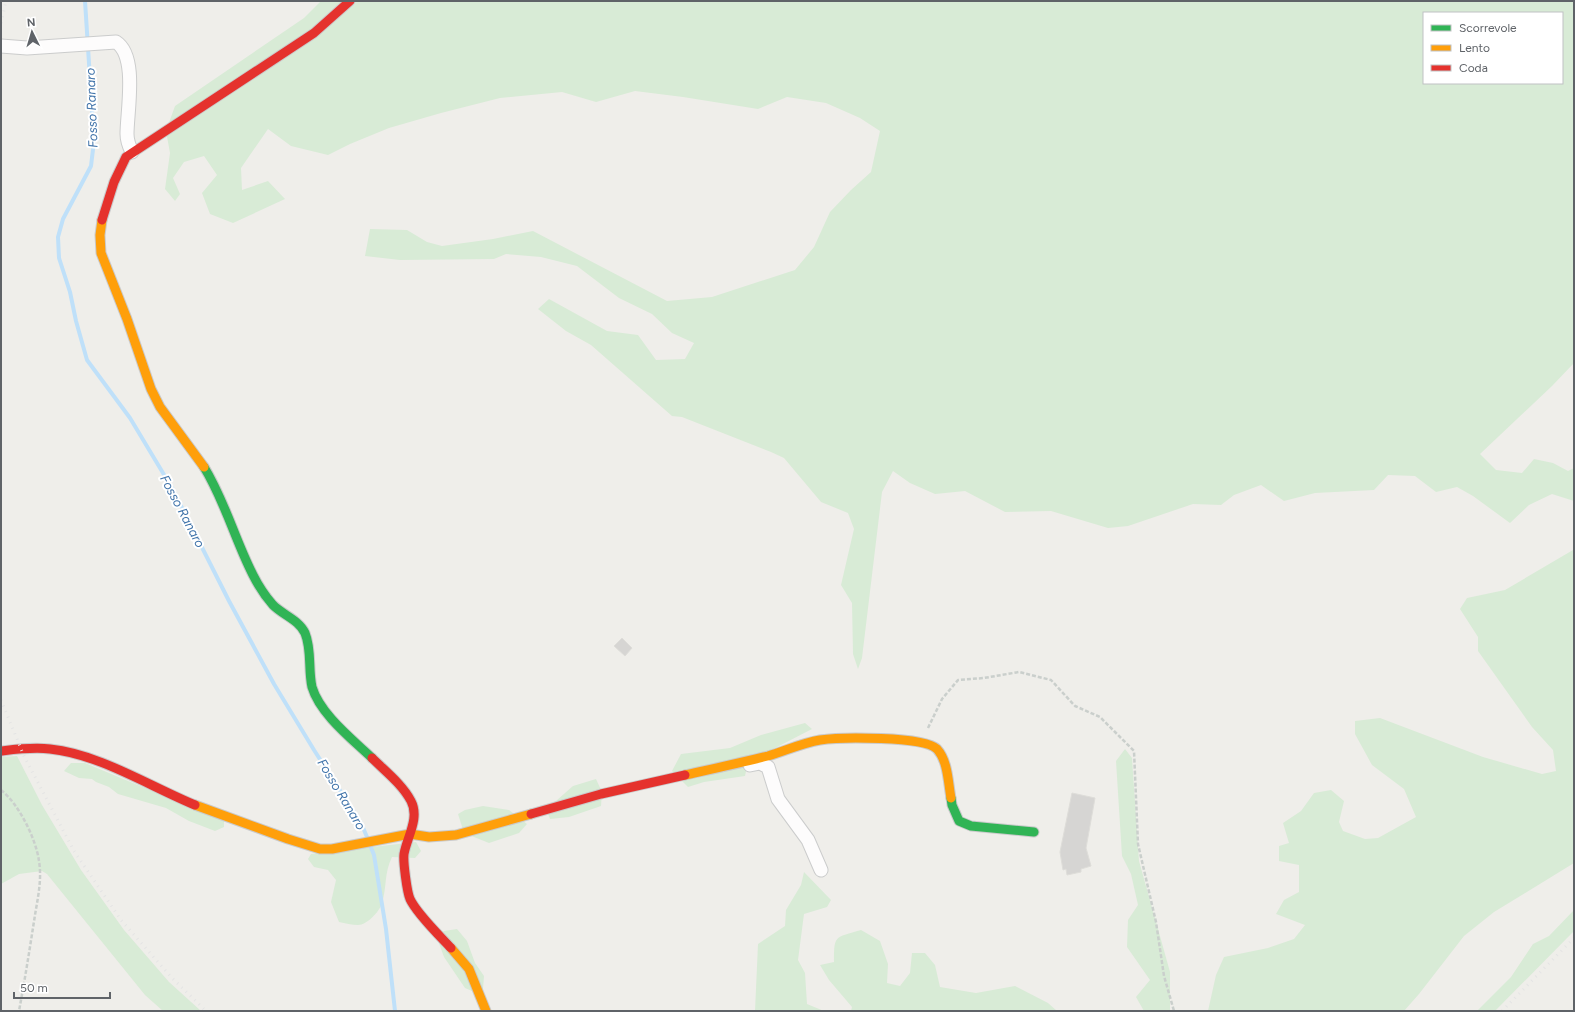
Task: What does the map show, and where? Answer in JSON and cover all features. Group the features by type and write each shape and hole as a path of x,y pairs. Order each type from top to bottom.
{"street":[{"path":"350,1 314,33 132,152 126,158 114,182 102,218 100,235 101,253 127,319 151,389 160,408 199,459 215,485 253,575 274,606 296,622 304,631 308,641 312,686 318,702 332,719 399,785 411,801 414,810 413,824 404,855 410,899 421,915 469,970 486,1011"},
{"path":"1,46 27,48 80,46 116,42 122,46 126,53 130,76 127,135 132,152"},
{"path":"1,751 31,747 67,753 102,764 196,806 320,849 410,834 429,837 456,835 601,794 767,756 820,740 908,740 925,743 936,748 944,759 952,805 959,821 971,826 1034,832"},
{"path":"725,765 730,768 760,763 768,766 778,799 808,840 821,870"}],"path":[{"path":"923,730 930,727 942,699 958,680 984,678 1019,672 1051,680 1075,706 1100,717 1134,751 1138,844 1156,922 1164,976 1174,1011"},
{"path":"1,790 8,795 25,822 35,841 40,862 40,881 19,1011"}],"green space":[{"path":"321,1 1574,1 1574,363 1552,386 1480,454 1496,470 1522,473 1534,459 1553,463 1568,471 1574,468 1574,501 1552,494 1529,505 1510,523 1473,496 1457,487 1436,492 1415,476 1388,475 1374,490 1315,493 1284,501 1261,485 1234,495 1221,505 1193,504 1128,526 1108,528 1051,511 1005,512 965,491 935,494 910,483 893,471 882,492 862,658 858,669 853,654 852,603 841,585 854,529 848,513 821,502 784,458 682,417 672,416 591,345 566,331 538,309 549,299 607,331 638,335 656,360 685,359 694,343 672,333 652,314 619,298 577,266 541,257 506,254 494,259 400,260 365,256 370,229 407,230 427,242 442,246 493,239 533,231 667,301 712,297 795,270 814,247 830,212 871,172 880,131 860,118 826,103 787,97 758,109 635,91 596,102 562,92 500,98 389,128 328,155 291,146 268,129 241,168 242,190 268,181 285,199 233,223 210,214 202,193 217,175 204,156 184,162 173,178 180,194 175,201 165,189 170,153 166,131 175,106 304,18"},
{"path":"1574,546 1574,863 1494,912 1464,936 1404,1011 1208,1011 1216,975 1224,957 1268,948 1294,939 1305,925 1276,914 1284,900 1299,892 1299,865 1279,861 1279,846 1289,843 1283,823 1301,811 1314,793 1331,790 1344,801 1339,822 1343,831 1365,839 1378,838 1416,817 1404,789 1372,765 1355,734 1355,721 1380,718 1483,757 1542,774 1556,771 1553,750 1532,727 1478,651 1478,637 1460,609 1467,598 1505,590 1573,550"},
{"path":"805,723 812,729 748,762 745,776 704,782 688,787 672,771 681,754 730,748 761,735"},
{"path":"1125,749 1132,758 1139,861 1170,972 1170,1011 1144,1011 1136,997 1150,980 1127,947 1128,920 1138,905 1131,874 1122,856 1116,761"},
{"path":"17,756 42,805 81,870 124,930 169,982 201,1011 163,1011 145,995 47,874 42,871 19,874 1,884 1,757"},
{"path":"71,763 85,763 224,821 224,827 215,831 189,821 166,808 118,794 109,787 92,779 79,778 64,771"},
{"path":"596,779 602,792 601,806 569,817 550,819 546,808 573,786"},
{"path":"483,806 509,810 527,824 519,833 489,843 464,833 458,814 465,810"},
{"path":"416,842 421,851 415,858 392,857 389,863 382,903 379,910 373,917 365,923 358,925 339,922 331,902 336,880 328,870 314,867 308,859 311,854"},
{"path":"804,872 831,900 827,907 804,914 798,960 805,973 807,1004 824,1011 755,1011 758,944 785,926 786,910 801,885"},
{"path":"1574,910 1574,931 1495,1011 1477,1011 1511,977 1533,944 1549,936"},
{"path":"457,929 467,941 475,963 484,976 483,989 472,991 465,988 444,957 437,938 444,931"},
{"path":"861,930 880,941 888,964 887,983 900,986 910,973 912,953 925,953 935,965 940,987 976,993 1015,986 1048,1003 1057,1011 851,1011 852,1007 829,980 820,965 834,962 835,946 838,938"}],"building":[{"path":"622,638 632,648 625,656 614,646"},
{"path":"1072,793 1095,798 1086,848 1091,866 1081,869 1081,872 1067,875 1066,869 1063,870 1060,852"}],"waterway":[{"name":"Fosso Ranaro","path":"85,1 94,141 91,166 63,219 58,237 59,258 70,292 76,321 87,360 130,418 172,488 229,601 274,684 361,823 367,837"},
{"name":"Fosso Ranaro","path":"370,845 374,855 386,929 395,1011"}],"railway":[{"path":"1,23 6,1"},
{"path":"1,700 24,756 74,851 121,920 171,977 206,1011"},
{"path":"1502,1011 1574,938"}],"traffic: fast":[{"path":"204,467 218,493 247,562 260,587 273,605 295,621 305,633 309,653 312,687 316,697 322,707 338,726 372,758"},
{"path":"951,798 952,805 959,821 971,826 1034,832"}],"traffic: slow":[{"path":"102,220 100,235 101,253 127,319 151,389 160,407 204,467"},
{"path":"685,775 768,756 813,741 845,738 881,738 916,742 929,745 937,749 943,759 951,798"},
{"path":"195,805 320,849 332,849 410,834 429,837 456,835 531,814"},
{"path":"451,948 469,969 486,1011"}],"traffic: jam":[{"path":"102,220 114,182 126,157 314,33 350,1"},
{"path":"1,751 26,748 44,748 87,757 124,772 195,805"},
{"path":"372,758 398,783 411,801 414,821 404,854 410,899 423,918 451,948"},
{"path":"531,814 601,794 685,775"}]}
